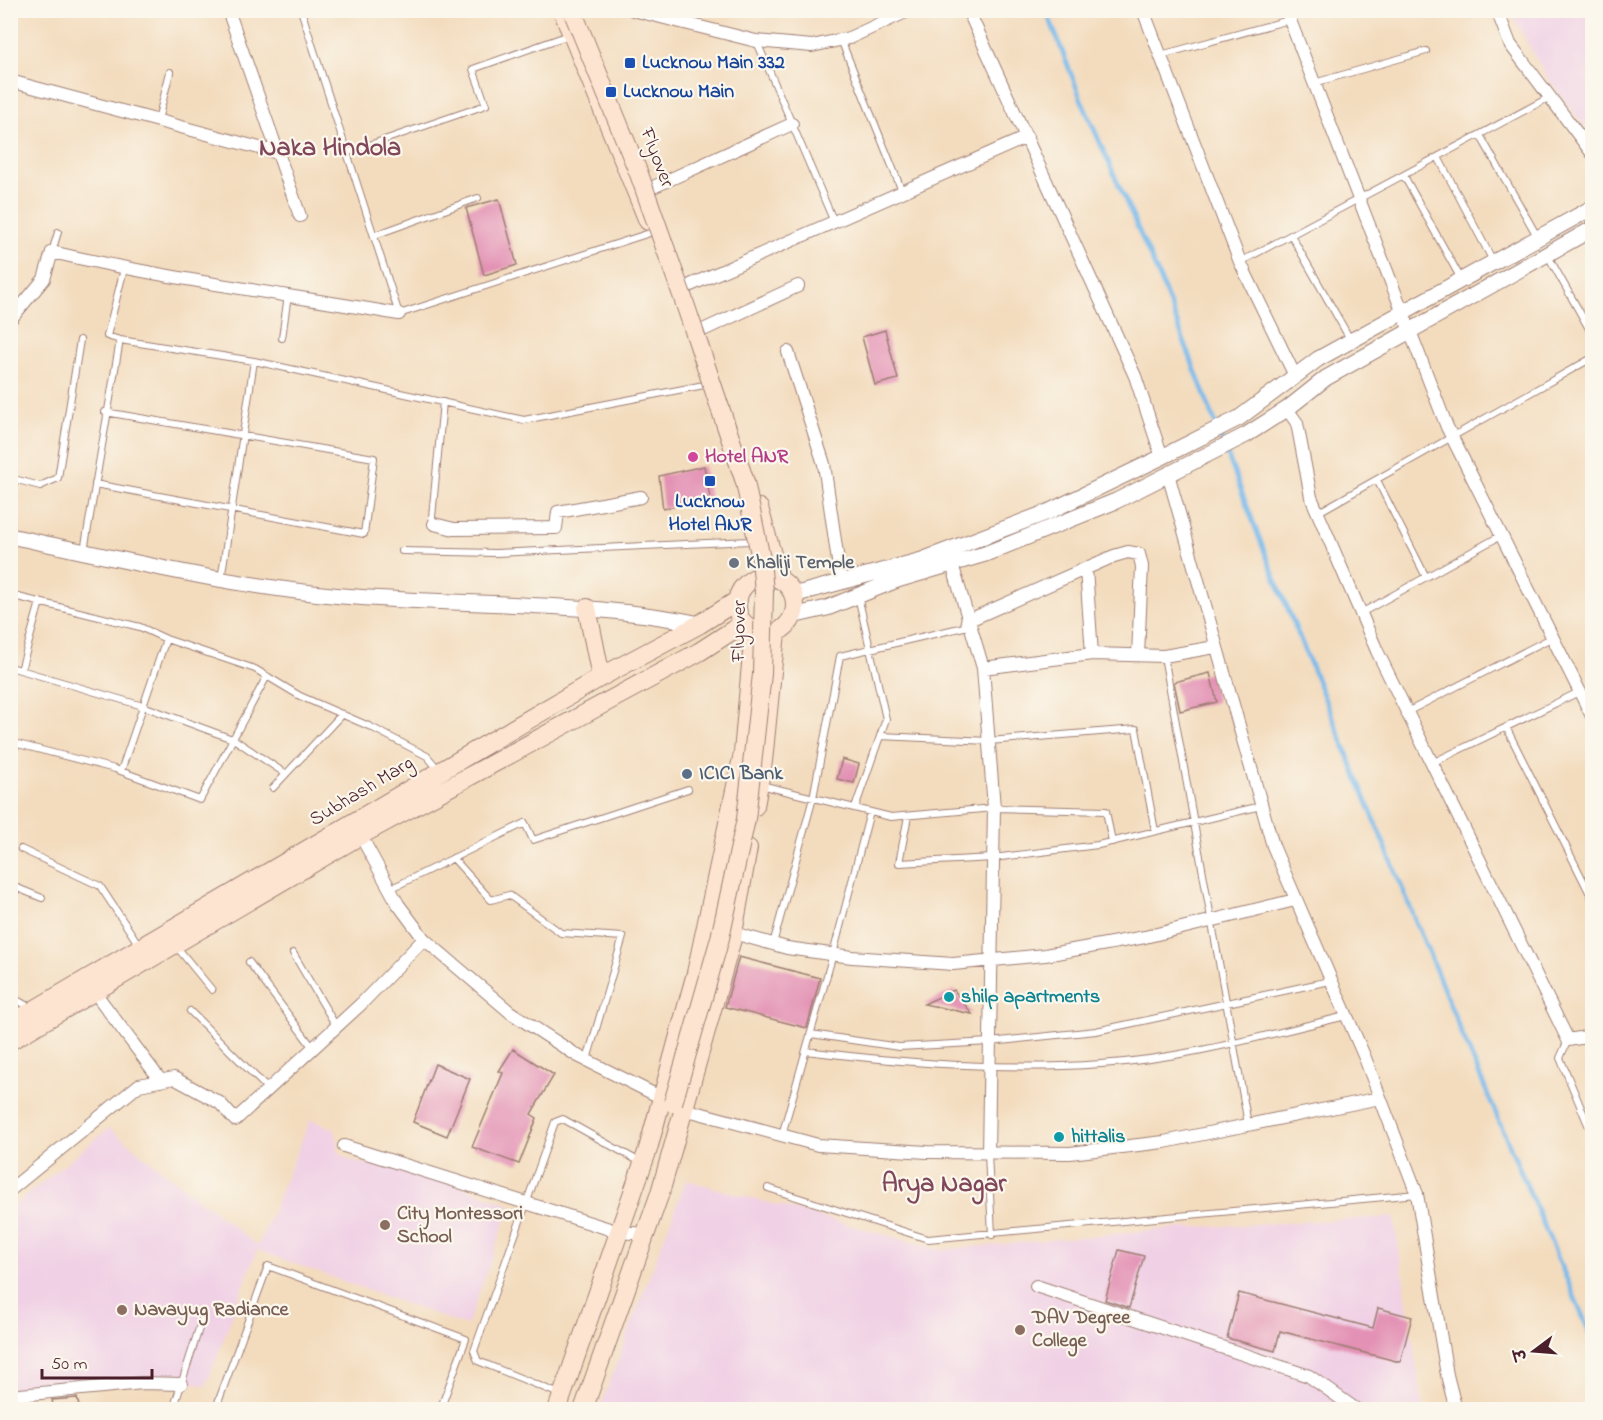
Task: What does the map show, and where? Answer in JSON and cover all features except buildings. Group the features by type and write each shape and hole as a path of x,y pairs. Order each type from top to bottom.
{"main road":[{"path":"573,15 658,230 735,475 750,541 755,578"},
{"name":"Flyover","path":"573,15 639,174 745,482 761,559 764,592 762,674 746,819 730,901 673,1103 664,1130 645,1160"},
{"path":"560,1402 645,1160 673,1103 733,933 759,784 776,632 792,616 793,595 779,579 748,467 686,287 658,230"},
{"path":"583,1410 668,1166 673,1103 743,753 749,627 738,608 738,600 741,591 755,578 771,576 779,579"},
{"name":"Subhash Marg","path":"10,1024 34,1010 90,986 141,948 357,829 440,772 738,600"},
{"path":"587,608 601,677"},
{"path":"10,1041 90,986 176,945 357,829 749,627 776,632"},
{"name":"Flyover","path":"664,1130 668,1166"}],"street":[{"path":"228,10 300,216"},
{"path":"633,10 756,41 812,46 841,40 910,10"},
{"path":"968,10 1135,376 1162,457"},
{"path":"1143,10 1240,262 1295,376"},
{"path":"1497,10 1510,44 1593,153"},
{"path":"1288,15 1408,331 1453,439 1593,716"},
{"path":"10,81 278,153"},
{"path":"644,191 792,124"},
{"path":"686,287 1027,137"},
{"path":"793,595 922,560 1038,516 1162,457 1239,418 1295,376 1351,341 1593,208"},
{"path":"792,616 858,596 1057,527 1197,461 1246,435 1287,409 1326,378 1593,229"},
{"path":"10,320 44,279 52,252 124,269 167,273 399,314"},
{"path":"701,332 798,286"},
{"path":"788,352 824,464 841,582"},
{"path":"1287,409 1297,423 1311,497 1317,513 1431,763 1568,1040 1593,1036"},
{"path":"1168,474 1273,846 1380,1098 1417,1194 1447,1375 1456,1410"},
{"path":"434,524 454,529 556,528 558,512 641,497"},
{"path":"10,536 221,580 341,596 587,608 700,624"},
{"path":"968,624 1128,552 1138,554 1142,566 1143,588 1138,655"},
{"path":"952,564 968,624 983,668 994,808 988,1153"},
{"path":"1086,569 1092,654"},
{"path":"983,668 1092,654 1164,656 1215,647"},
{"path":"357,829 390,889 424,939 510,1012 586,1060 673,1103 819,1145 927,1152 1070,1153 1164,1142 1380,1098"},
{"path":"708,925 773,944 833,954 953,964 1045,955 1145,937 1295,900"},
{"path":"10,1190 139,1085 174,1078 220,1102 235,1120 337,1026 424,939"},
{"path":"90,986 161,1081"},
{"path":"344,1146 619,1232 646,1234"},
{"path":"1036,1286 1309,1376 1357,1410"},
{"path":"10,1396 143,1383 181,1384"}],"lane":[{"path":"301,10 349,152 399,314 658,230"},
{"path":"349,152 486,105 473,69 573,15"},
{"path":"1160,55 1288,15"},
{"path":"841,40 902,192"},
{"path":"756,41 834,222"},
{"path":"1314,83 1426,51"},
{"path":"158,120 170,72"},
{"path":"1240,262 1550,97"},
{"path":"1480,135 1538,238"},
{"path":"1438,157 1493,261"},
{"path":"1404,176 1461,279"},
{"path":"375,235 478,198"},
{"path":"52,252 58,232"},
{"path":"1291,235 1351,341"},
{"path":"1547,254 1593,334"},
{"path":"124,269 107,336 120,340 254,361 524,420 705,385"},
{"path":"282,338 288,295"},
{"path":"10,478 39,486 58,478 80,340"},
{"path":"84,551 105,412 120,340"},
{"path":"1317,513 1453,439 1593,358"},
{"path":"221,580 254,361"},
{"path":"434,524 432,517 443,402"},
{"path":"94,484 364,534 374,458 105,412"},
{"path":"1377,480 1426,577"},
{"path":"1361,613 1502,535"},
{"path":"402,551 496,553 750,541"},
{"path":"10,595 141,627 166,639 255,669 300,696 427,756 440,772"},
{"path":"855,808 886,718 858,596"},
{"path":"21,670 40,602"},
{"path":"773,944 813,798 840,656 968,624"},
{"path":"1407,712 1553,637"},
{"path":"121,771 166,639"},
{"path":"1164,656 1248,1125"},
{"path":"10,667 143,706 235,740 286,774"},
{"path":"10,742 121,771 200,800 235,740 267,676"},
{"path":"1431,763 1580,691"},
{"path":"273,788 342,714"},
{"path":"1506,727 1593,898"},
{"path":"880,736 989,741 1136,729 1155,831"},
{"path":"737,780 891,817 994,808 1106,811 1112,842"},
{"path":"390,889 525,823 533,840 688,789"},
{"path":"908,816 899,863 993,858 1112,842 1261,806"},
{"path":"782,1135 870,812"},
{"path":"21,849 100,886 141,948"},
{"path":"453,858 491,900 509,895 561,933 623,937 586,1060"},
{"path":"10,885 42,898"},
{"path":"176,945 212,990"},
{"path":"293,953 337,1026"},
{"path":"249,962 313,1048"},
{"path":"811,1034 899,1047 990,1042 1096,1031 1330,981"},
{"path":"10,996 34,1010"},
{"path":"190,1011 268,1089"},
{"path":"806,1051 903,1063 989,1068 1102,1064 1197,1052 1346,1016"},
{"path":"1568,1040 1560,1058 1593,1134"},
{"path":"560,1402 478,1361 474,1354 526,1204 555,1122 559,1119 645,1160"},
{"path":"988,1153 992,1235"},
{"path":"768,1188 928,1239 992,1235 1417,1194"},
{"path":"219,1410 216,1408 268,1266 466,1339 440,1410"},
{"path":"173,1410 202,1319"}],"shaded area":[{"path":"1510,11 1592,11 1592,137 1544,73"},
{"name":"Navayug Radiance","path":"310,1120 335,1129 338,1151 349,1160 364,1164 384,1158 511,1205 467,1326 257,1250 206,1386 164,1375 11,1392 11,1208 109,1128 258,1246"},
{"name":"DAV Degree College","path":"686,1180 940,1250 1166,1229 1394,1217 1423,1409 599,1410"}],"waterway":[{"path":"1046,10 1083,104 1161,281 1265,553 1464,1039 1592,1338"}],"place":[{"name":"Lucknow Main 332","path":"630,63"},
{"name":"Lucknow Main","path":"611,92"},
{"name":"Hotel ANR","path":"693,457"},
{"name":"Lucknow Hotel ANR","path":"710,481"},
{"name":"Khaliji Temple","path":"734,563"},
{"name":"ICICI Bank","path":"687,774"},
{"name":"shilp apartments","path":"949,997"},
{"name":"hittalis","path":"1059,1137"},
{"name":"City Montessori School","path":"385,1225"},
{"name":"Navayug Radiance","path":"122,1310"},
{"name":"DAV Degree College","path":"1020,1330"}],"district":[{"name":"Naka Hindola","path":"330,149"},
{"name":"Arya Nagar","path":"944,1185"}]}
